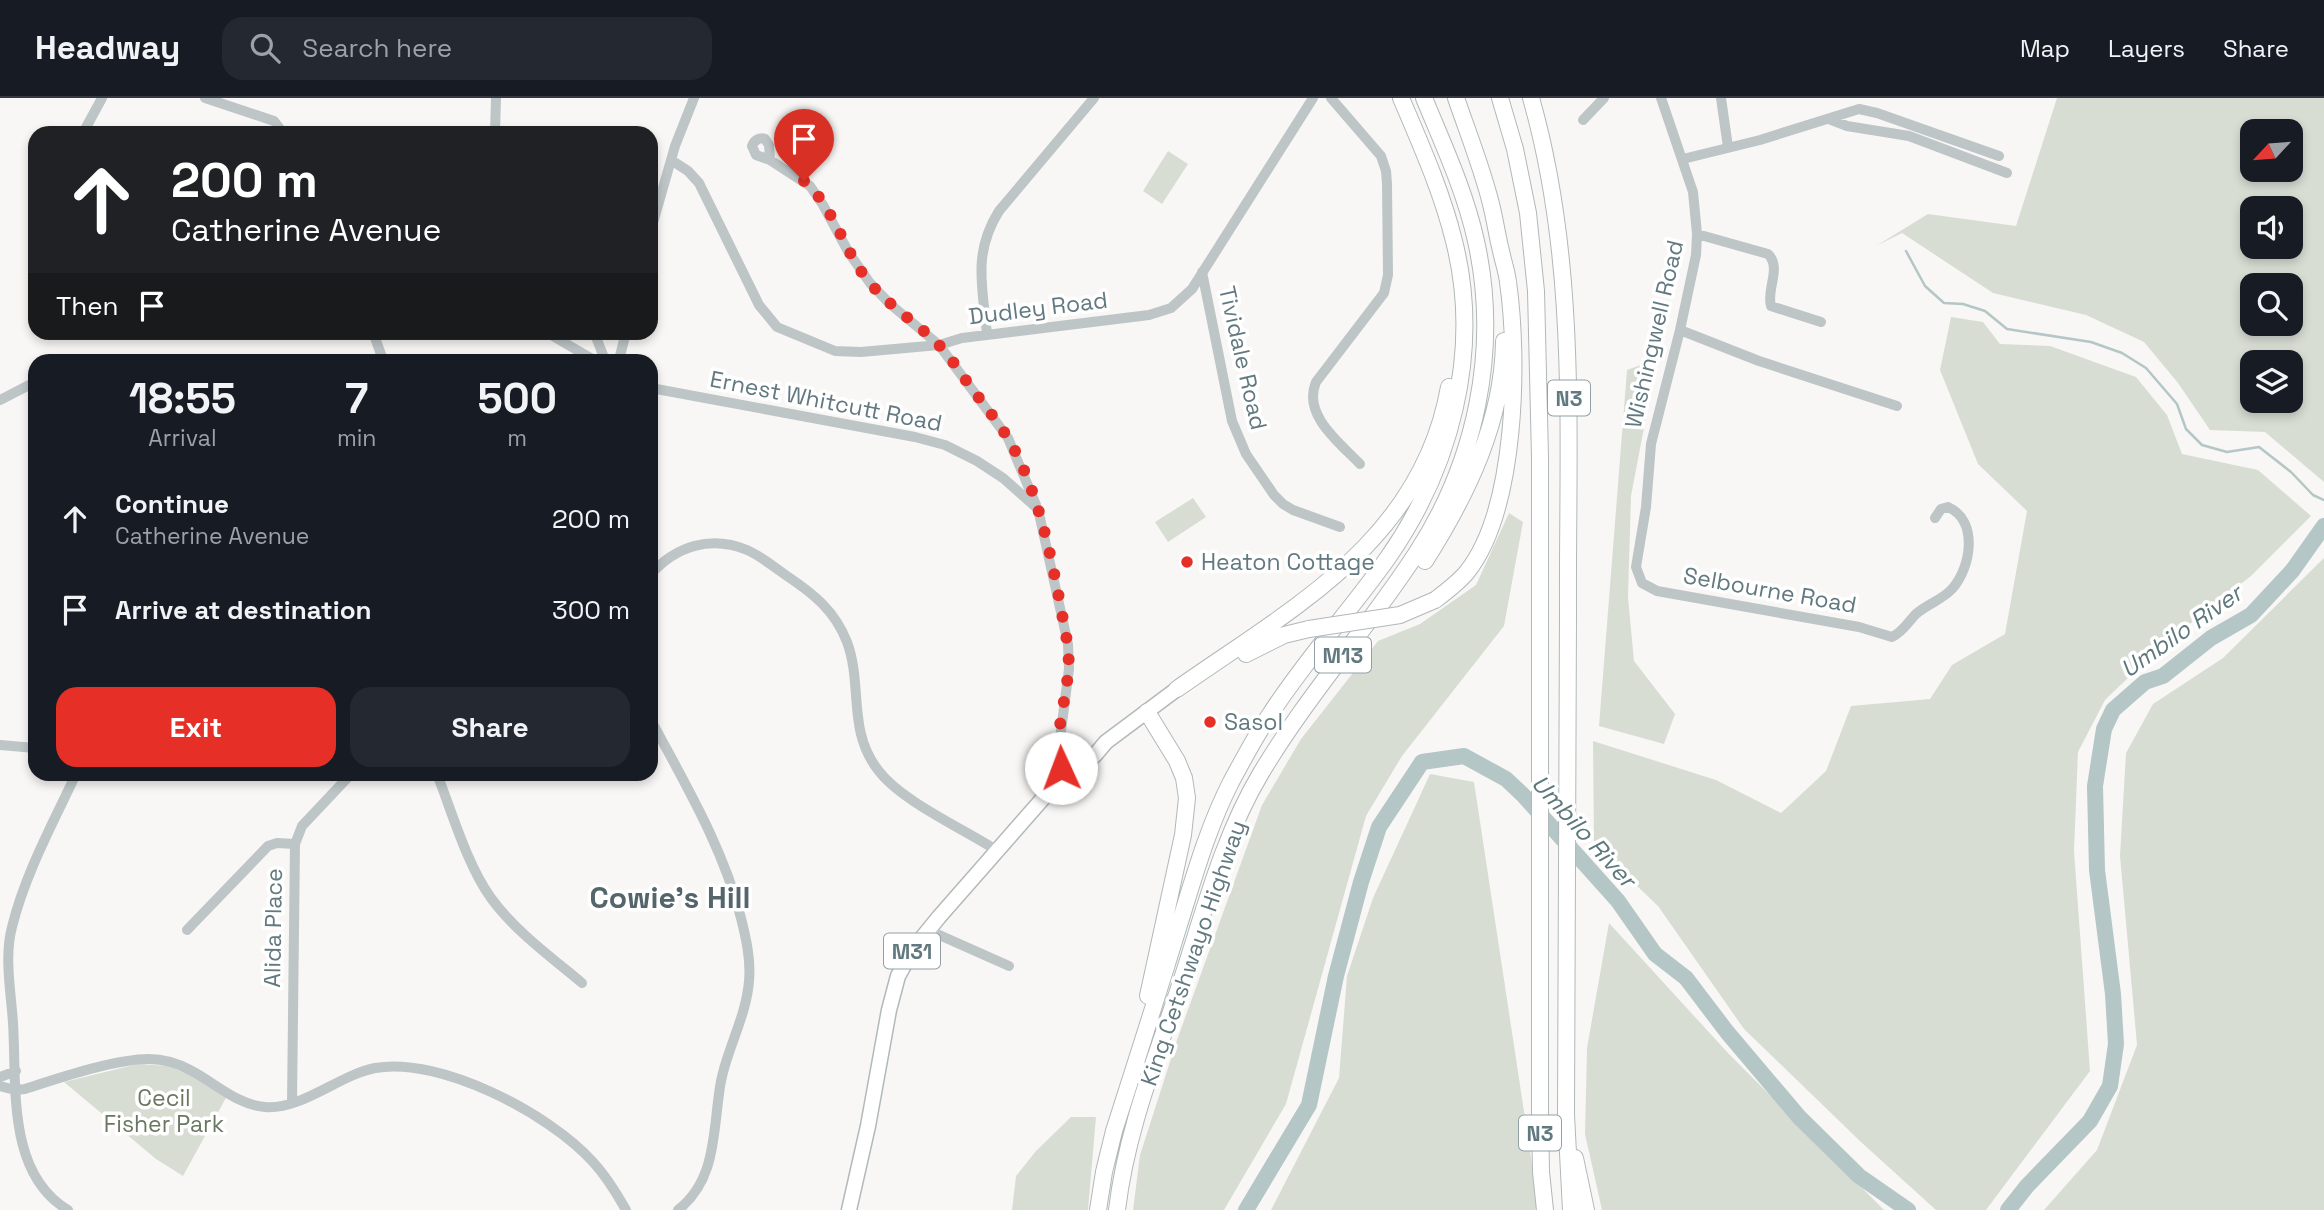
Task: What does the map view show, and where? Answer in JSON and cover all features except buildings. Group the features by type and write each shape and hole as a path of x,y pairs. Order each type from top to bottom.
{"highway":[{"name":"King Cetshwayo Highway","path":"1098,1210 1114,1131 1200,858 1230,785 1271,712 1401,537 1427,493 1455,411 1463,347 1462,290 1455,243 1423,150 1401,98"},
{"name":"King Cetshwayo Highway","path":"1117,1210 1125,1157 1138,1112 1224,851 1242,809 1259,776 1297,718 1424,542 1462,465 1473,430 1483,368 1484,323 1476,242 1464,198 1424,98"},
{"path":"1180,693 1231,662 1284,635 1400,615 1435,600 1455,585 1479,553 1490,529 1509,444 1514,349 1508,280 1480,166 1456,98"},
{"name":"N3","path":"1500,98 1515,149 1528,213 1536,291 1540,457 1541,1172 1545,1210"},
{"name":"N3","path":"1531,98 1546,150 1555,202 1565,301 1569,397 1566,1115 1572,1210"},
{"path":"1180,693 1327,584 1362,552 1383,528 1419,472 1440,423 1454,361 1458,310 1447,215"},
{"path":"1297,718 1320,694 1422,565 1476,468 1489,431 1502,370 1504,321 1501,252"},
{"path":"1141,1047 1146,1003 1186,817 1187,798 1184,778 1172,750 1149,716"},
{"path":"1566,1115 1586,1210"}],"main road":[{"name":"M31","path":"849,1210 868,1126 889,1010 898,976 914,948 996,850 1065,777 1095,755 1111,749 1180,693"}],"street":[{"path":"87,126 102,98"},
{"path":"205,98 274,121 278,126"},
{"path":"495,126 496,98"},
{"path":"658,206 671,160 694,98"},
{"path":"987,335 981,256 985,237 999,211 1094,98"},
{"name":"Dudley Road","path":"671,160 688,171 699,183 760,305 777,327 825,349 846,353 939,345 962,338 1162,312 1184,298 1313,98"},
{"path":"1331,98 1381,156 1386,171 1388,275 1384,293 1316,382 1312,396 1315,410 1323,423 1360,464"},
{"path":"1583,120 1604,98"},
{"name":"Wishingwell Road","path":"1642,583 1636,567 1646,507 1651,444 1680,330 1698,234 1695,205 1661,98"},
{"path":"1721,98 1728,147"},
{"path":"1682,159 1829,119 1858,104 1999,156"},
{"path":"1829,119 1847,126 1909,136 2007,173"},
{"path":"770,160 810,186 870,283 939,345 1008,438 1038,509 1068,644 1069,669 1059,754 1065,777"},
{"path":"1698,234 1768,254 1775,267 1769,298 1771,306 1821,322"},
{"name":"Tividale Road","path":"1202,272 1232,421 1246,454 1283,504 1340,527"},
{"path":"1680,330 1759,361 1897,406"},
{"path":"560,340 584,354"},
{"path":"0,400 28,386"},
{"name":"Ernest Whitcutt Road","path":"658,389 945,445 992,470 1038,509"},
{"name":"Selbourne Road","path":"1642,583 1657,591 1859,627 1892,637 1902,631 1919,611 1952,590 1965,569 1969,543 1963,519 1948,507 1941,509 1935,517"},
{"path":"658,566 680,550 700,544 727,544 757,555 811,593 828,609 847,642 854,674 860,734 877,770 905,795 996,850"},
{"path":"658,733 720,850 743,926 750,979 744,1009 723,1073 711,1159 703,1181 693,1197 678,1210"},
{"path":"0,745 28,747"},
{"path":"68,1210 46,1192 35,1174 18,1124 9,960 10,937 25,886 73,781"},
{"name":"Alida Place","path":"292,1103 295,844 302,826 344,781"},
{"path":"440,781 487,892 513,922 582,983"},
{"path":"187,930 268,846 277,842 295,844"},
{"path":"928,930 1009,966"},
{"path":"0,1086 15,1090 147,1059 182,1066 246,1103 280,1107 375,1068 410,1067 455,1076 496,1094 546,1124 592,1162 626,1210"},
{"path":"0,1077 16,1071"}],"green space":[{"path":"2057,98 2324,98 2324,482 2265,432 2210,430 2178,383 2144,342 2086,315 1993,293 1902,233 1876,246 1928,214 2016,226"},
{"path":"1168,151 1188,164 1162,204 1143,191"},
{"path":"1951,317 1983,322 2000,344 2050,346 2136,377 2167,415 2182,454 2258,470 2311,516 2251,576 2158,649 2105,700 2078,752 2074,851 2090,1071 1986,1210 1936,1210 1862,1143 1744,1029 1658,906 1594,845 1593,741 1716,780 1781,813 1826,771 1851,706 1930,699 1952,665 2005,634 2027,511 1978,464 1940,370"},
{"path":"1657,359 1631,496 1628,597 1634,661 1675,714 1664,744 1599,726 1627,370"},
{"path":"1193,498 1206,517 1168,542 1155,522"},
{"path":"1509,513 1523,522 1504,626 1402,756 1366,816 1286,1104 1224,1210 1133,1210 1140,1155 1177,1040 1262,805 1301,739 1378,641 1420,624 1476,585"},
{"path":"2324,558 2324,1210 2044,1210 2097,1150 2137,1045 2120,856 2126,753 2153,704 2223,658"},
{"path":"1430,774 1474,782 1539,1210 1271,1210 1339,1078 1347,976 1373,898"},
{"path":"1609,923 1727,1052 1884,1210 1602,1210 1585,1134 1587,1048"},
{"name":"Cecil Fisher Park","path":"138,1064 168,1066 195,1077 227,1096 183,1176 156,1159 64,1082"},
{"path":"1071,1117 1096,1117 1088,1210 1012,1210 1016,1176 1036,1151"}],"waterway":[{"path":"1906,251 1925,286 1944,303 1963,304 1985,311 2007,329 2091,342 2122,353 2146,368 2177,404 2186,429 2202,445 2227,452 2259,447 2291,472 2313,495 2324,500"},
{"name":"Umbilo River","path":"2008,1210 2027,1186 2090,1121 2110,1086 2116,1044 2113,994 2097,870 2095,786 2104,729 2113,710 2145,682 2163,676 2211,638 2251,615 2292,571 2324,526"},
{"name":"Umbilo River","path":"1246,1210 1309,1105 1336,976 1379,827 1422,762 1464,756 1506,779 1523,795 1618,901 1655,954 1686,978 1727,1032 1799,1117 1859,1176 1908,1210"}],"place":[{"name":"Heaton Cottage","path":"1187,562"},
{"name":"Sasol","path":"1210,722"}],"district":[{"name":"Cowie's Hill","path":"670,897"}],"route":[{"path":"804,181 816,193 849,253 870,283 939,345 992,414 1014,449 1038,509 1068,644 1069,669 1059,740 1061,768"}]}
